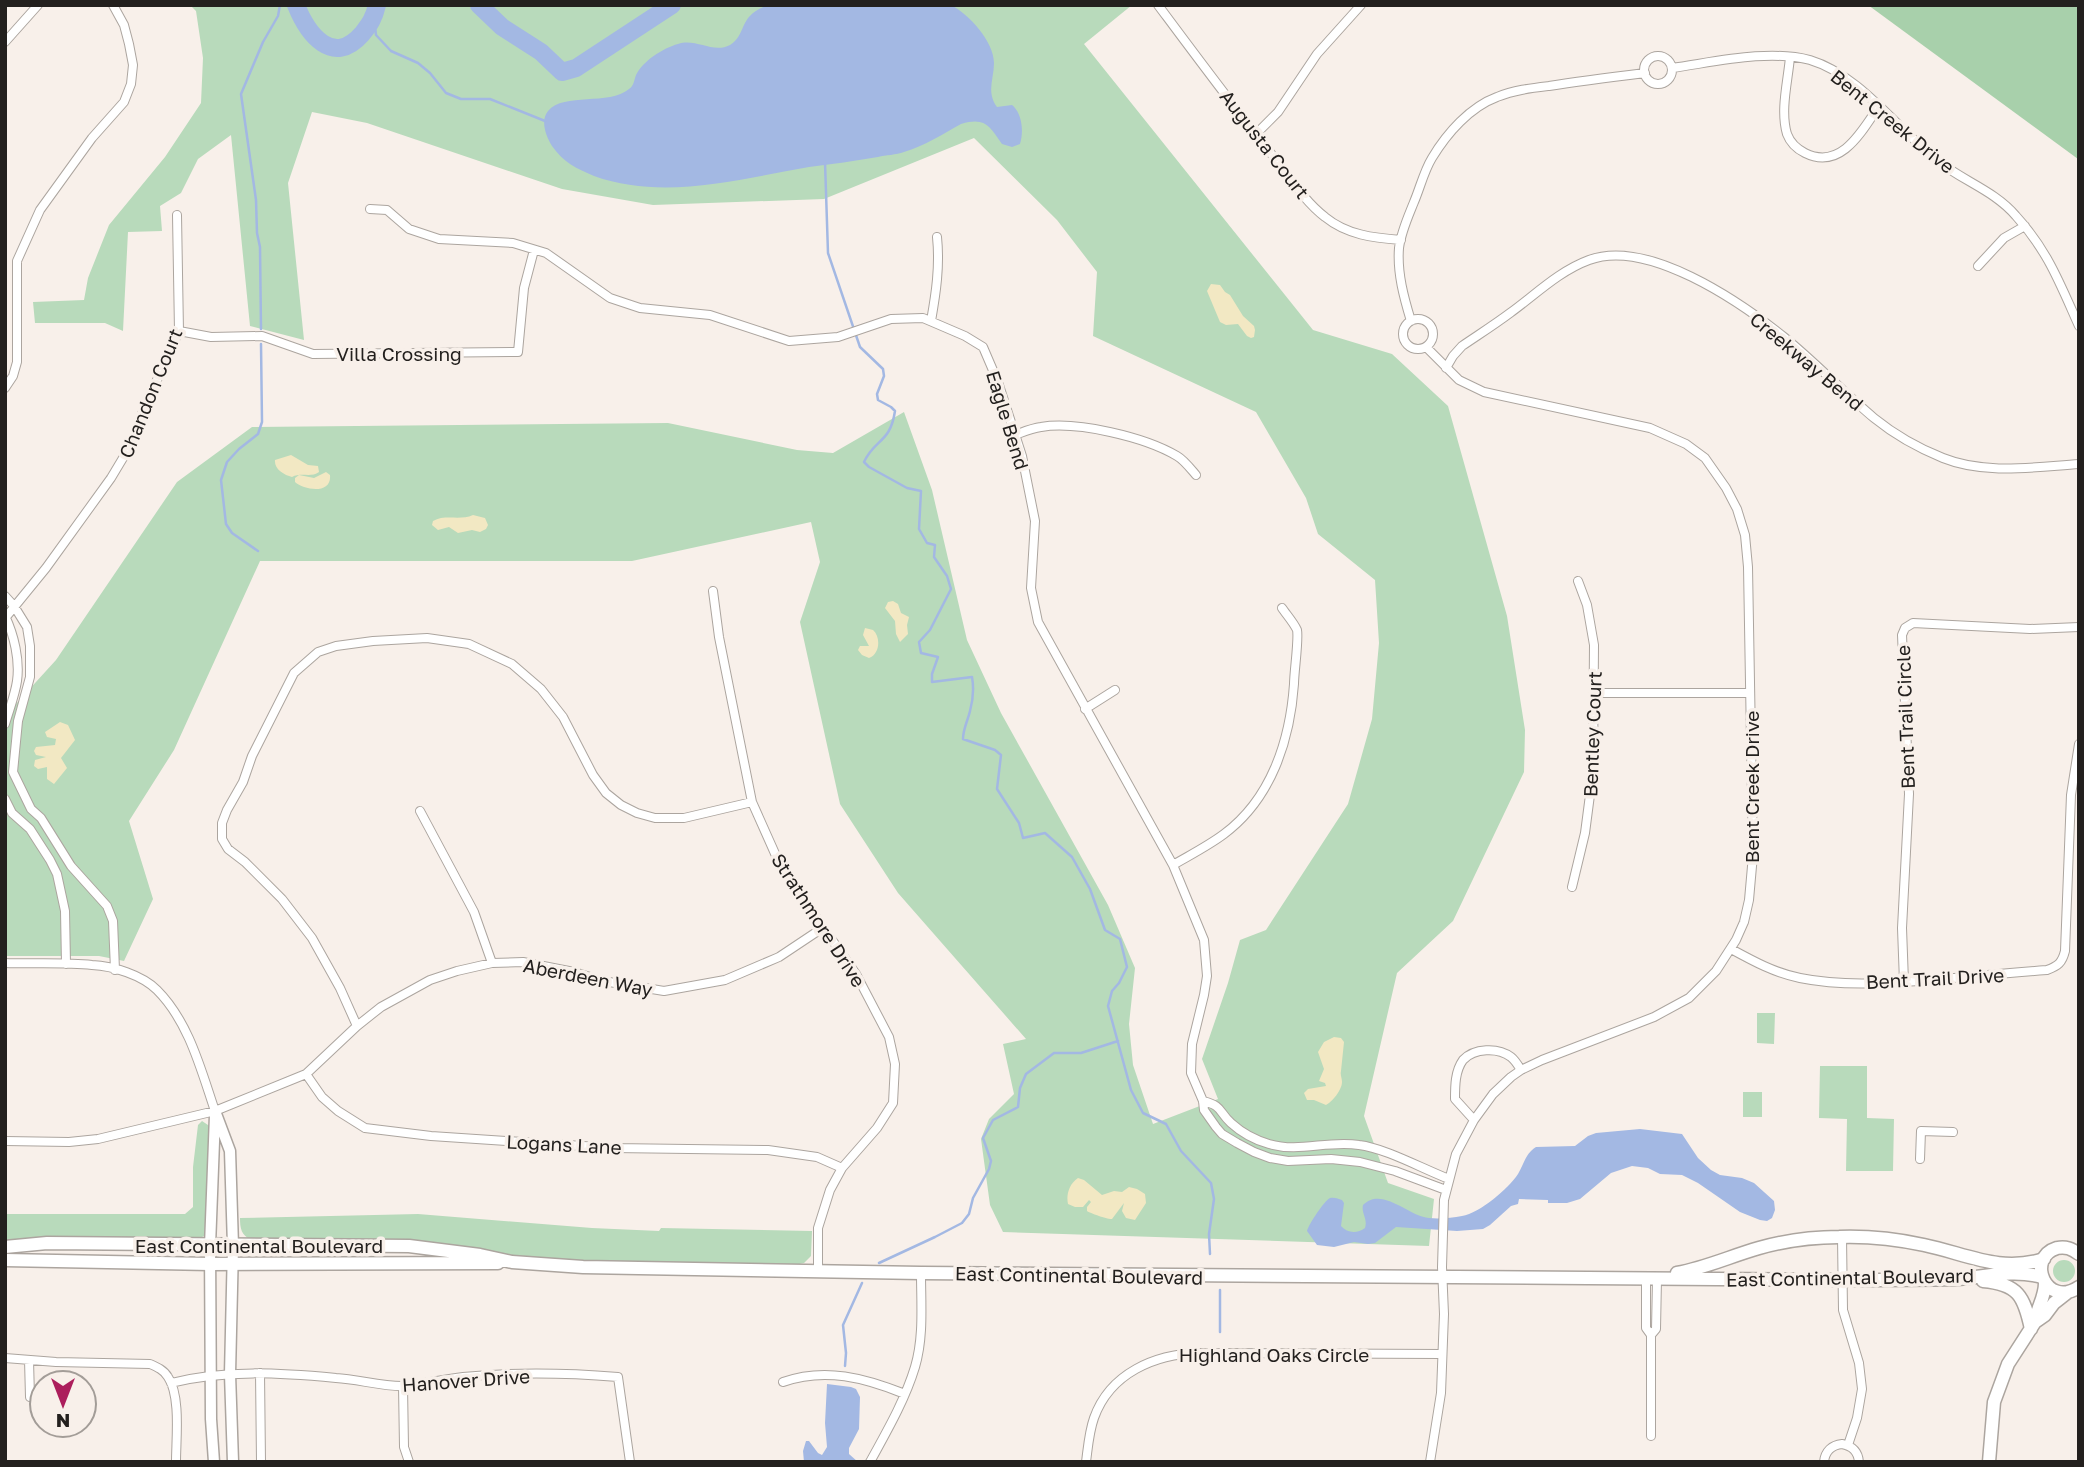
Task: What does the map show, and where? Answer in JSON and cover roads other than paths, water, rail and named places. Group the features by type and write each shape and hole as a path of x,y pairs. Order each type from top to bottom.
{"main road":[{"path":"1651,1279 1707,1266 1787,1242 1842,1237 1903,1241 1999,1264 2025,1264 2044,1259"},
{"path":"2033,1326 2045,1294 2041,1264 2052,1251 2074,1245 2079,1240"},
{"name":"East Continental Boulevard","path":"5,1247 47,1243 409,1246 512,1262"},
{"path":"2064,1247 2079,1254"},
{"name":"East Continental Boulevard","path":"5,1260 211,1264 512,1262 583,1267 1444,1279 1843,1280 1958,1279 1997,1274 2026,1274 2043,1280 2055,1291 2073,1289"},
{"path":"1958,1279 1996,1282 2015,1289 2033,1326"},
{"path":"1989,1462 1994,1402 2008,1364 2033,1326 2054,1303 2073,1289"}],"street":[{"path":"5,42 38,5"},
{"path":"5,388 18,362 17,261 40,210 92,138 124,102 131,84 133,65 129,44 124,25 113,5"},
{"name":"Augusta Court","path":"1158,5 1302,193 1325,217 1339,226 1367,237 1401,240"},
{"path":"1256,134 1278,112 1317,54 1361,5"},
{"path":"1656,56 1668,60 1672,68 1670,79 1661,84 1650,82 1645,74 1648,61 1656,56"},
{"name":"Bent Creek Drive","path":"1672,68 1752,57 1790,57 1808,60 1843,76 1941,164 1992,194 2015,214 2050,260 2079,326"},
{"path":"1790,57 1786,123 1790,140 1802,152 1830,158 1841,154 1858,136 1879,106"},
{"path":"1411,321 1401,281 1399,249 1403,229 1431,160 1452,131 1478,106 1515,91 1645,74"},
{"name":"Eagle Bend","path":"370,209 387,210 409,229 439,239 513,243 546,253 610,298 640,308 710,315 789,341 838,337 891,318 923,318 983,347 998,382 1022,456 1035,521 1031,588 1038,622 1173,865 1205,940 1205,995 1196,1021 1190,1062 1191,1073 1204,1110 1223,1134 1254,1152 1288,1161 1331,1159 1375,1165 1446,1191"},
{"name":"Chandon Court","path":"6,617 46,568 127,454 135,438 143,411 180,331 177,215"},
{"path":"1978,266 2004,238 2025,226"},
{"path":"931,321 937,288 937,237"},
{"name":"Villa Crossing","path":"180,331 211,337 262,337 313,354 518,352 524,288 534,250"},
{"name":"Creekway Bend","path":"1446,368 1462,346 1562,273 1591,259 1635,257 1670,266 1726,296 1785,338 1875,419 1902,439 1942,458 1963,465 1988,468 2079,464"},
{"path":"5,264 17,261"},
{"path":"1421,319 1433,329 1433,340 1426,347 1416,349 1404,339 1405,329 1411,321 1421,319"},
{"name":"Bent Creek Drive","path":"1426,347 1459,380 1485,391 1657,431 1686,444 1705,458 1726,488 1737,509 1745,536 1748,566 1753,855 1744,922 1716,971 1689,998 1672,1009 1542,1059 1521,1070 1493,1094 1474,1120 1456,1154 1446,1191 1440,1403 1430,1462"},
{"path":"1015,435 1041,427 1099,429 1133,438 1178,456 1196,475"},
{"name":"Bentley Court","path":"1572,887 1585,833 1593,772 1595,692 1594,645 1587,605 1578,581"},
{"name":"Strathmore Drive","path":"713,591 719,637 752,802 781,867 856,974 889,1037 895,1064 893,1103 877,1128 842,1168 830,1190 818,1228 818,1270"},
{"path":"5,596 27,627 30,646 30,677 18,721 13,772 31,809 41,818 71,866 107,906 113,921 115,970"},
{"path":"1173,865 1223,835 1239,821 1263,791 1281,755 1292,710 1297,631 1282,607"},
{"path":"5,724 18,681 18,662 6,617"},
{"name":"Bent Trail Circle","path":"1904,982 1902,928 1909,794 1902,635 1905,628 1913,623 2030,629 2079,627"},
{"path":"357,1026 340,988 312,938 282,900 245,862 228,849 222,838 222,823 227,810 294,673 318,652 336,646 373,641 427,638 469,644 512,664 541,689 563,717 593,775 621,805 655,818 684,818 752,802"},
{"path":"1085,709 1115,690"},
{"path":"1595,692 1750,692"},
{"name":"Bent Trail Drive","path":"1731,948 1760,965 1801,978 1861,983 2046,970 2059,964 2063,961 2065,951 2071,795 2079,744"},
{"path":"5,799 12,813 30,828 57,874 65,911 66,964"},
{"path":"419,811 474,912 492,963"},
{"name":"Aberdeen Way","path":"5,1141 69,1142 98,1139 215,1111 306,1074 381,1007 430,980 457,971 492,963 523,962 603,981 664,991 725,980 743,973 779,957 824,927"},
{"path":"5,963 94,965 144,981 156,990 179,1019 191,1043 230,1151 233,1246 230,1374 233,1462"},
{"path":"1474,1120 1455,1099 1454,1083 1462,1061 1479,1051 1499,1051 1513,1058 1521,1070"},
{"name":"Logans Lane","path":"306,1074 321,1097 365,1128 431,1136 613,1148 768,1150 817,1157 842,1168"},
{"path":"1203,1101 1217,1105 1231,1123 1264,1142 1296,1149 1320,1144 1361,1145 1449,1179"},
{"path":"214,1462 211,1419 210,1246 215,1111"},
{"path":"1920,1159 1921,1131 1953,1132"},
{"path":"1842,1237 1843,1310 1859,1363 1862,1390 1848,1445"},
{"path":"870,1462 905,1394 915,1365 919,1341 921,1273"},
{"path":"1651,1279 1646,1328 1651,1335 1651,1436"},
{"name":"Highland Oaks Circle","path":"1086,1462 1095,1416 1107,1395 1125,1377 1159,1358 1178,1353 1442,1354"},
{"path":"5,1358 150,1364 161,1369 168,1375 175,1402 176,1462"},
{"path":"29,1360 29,1369"},
{"path":"260,1373 261,1462"},
{"name":"Hanover Drive","path":"171,1383 200,1376 260,1373 403,1386 464,1377 510,1374 618,1377 629,1462"},
{"path":"783,1382 799,1376 835,1374 879,1384 905,1394"},
{"path":"403,1386 404,1447 409,1462"},
{"path":"1824,1462 1826,1452 1831,1447 1842,1444 1848,1445 1858,1454 1859,1462"}],"water":[{"path":"769,5 951,5 973,22 990,46 994,63 992,96 997,107 1012,105 1018,113 1022,128 1020,144 1012,147 1002,144 986,125 969,122 898,154 729,182 674,187 647,187 594,176 571,164 552,146 544,119 555,105 620,94 632,86 639,70 648,60 672,46 691,43 717,48 730,45 736,41 747,19"},
{"path":"1640,1129 1682,1134 1698,1158 1711,1170 1720,1175 1742,1178 1754,1183 1774,1201 1772,1218 1767,1221 1760,1220 1740,1212 1682,1175 1660,1174 1648,1168 1632,1166 1611,1173 1580,1199 1567,1203 1519,1199 1518,1204 1511,1206 1483,1229 1457,1231 1396,1227 1375,1243 1354,1242 1334,1247 1317,1245 1307,1231 1330,1198 1342,1200 1344,1203 1341,1226 1352,1232 1365,1228 1363,1205 1370,1200 1387,1200 1429,1218 1469,1214 1493,1200 1508,1186 1536,1147 1575,1146 1596,1133"},
{"path":"827,1384 851,1387 856,1389 860,1397 859,1429 849,1448 849,1454 858,1462 804,1462 806,1441 822,1455 827,1447"}],"waterway":[{"path":"261,329 260,247 241,94 263,42 278,16 280,5"},
{"path":"296,5 307,27 315,36 323,43 341,48 362,34 375,14 377,5"},
{"path":"479,5 502,27 541,52 562,72 576,68 672,5"},
{"path":"374,19 376,35 391,51 418,63 446,93 461,99 490,99 545,121"},
{"path":"825,162 828,253 860,347 883,369 884,376 877,394 878,400 895,411 890,430 864,462 907,488 921,491 919,529 927,543 935,545 934,557 947,576 951,589 930,630 919,642 921,653 938,657 932,682 972,677 972,703 963,739 995,750 1001,755 997,789 1019,823 1023,838 1045,833 1072,857 1090,889 1105,930 1120,939 1127,967 1112,991 1108,1006 1131,1090 1143,1113 1166,1124 1181,1151 1211,1183 1214,1199 1209,1234 1210,1254"},
{"path":"258,551 232,533 226,524 221,480 227,462 258,434 262,422 261,344"},
{"path":"879,1263 962,1223 969,1214 973,1198 991,1161 983,1138 993,1120 1018,1107 1020,1088 1026,1074 1054,1053 1081,1053 1118,1041"},
{"path":"845,1366 843,1325 862,1283"},
{"path":"1220,1290 1220,1332"}]}
